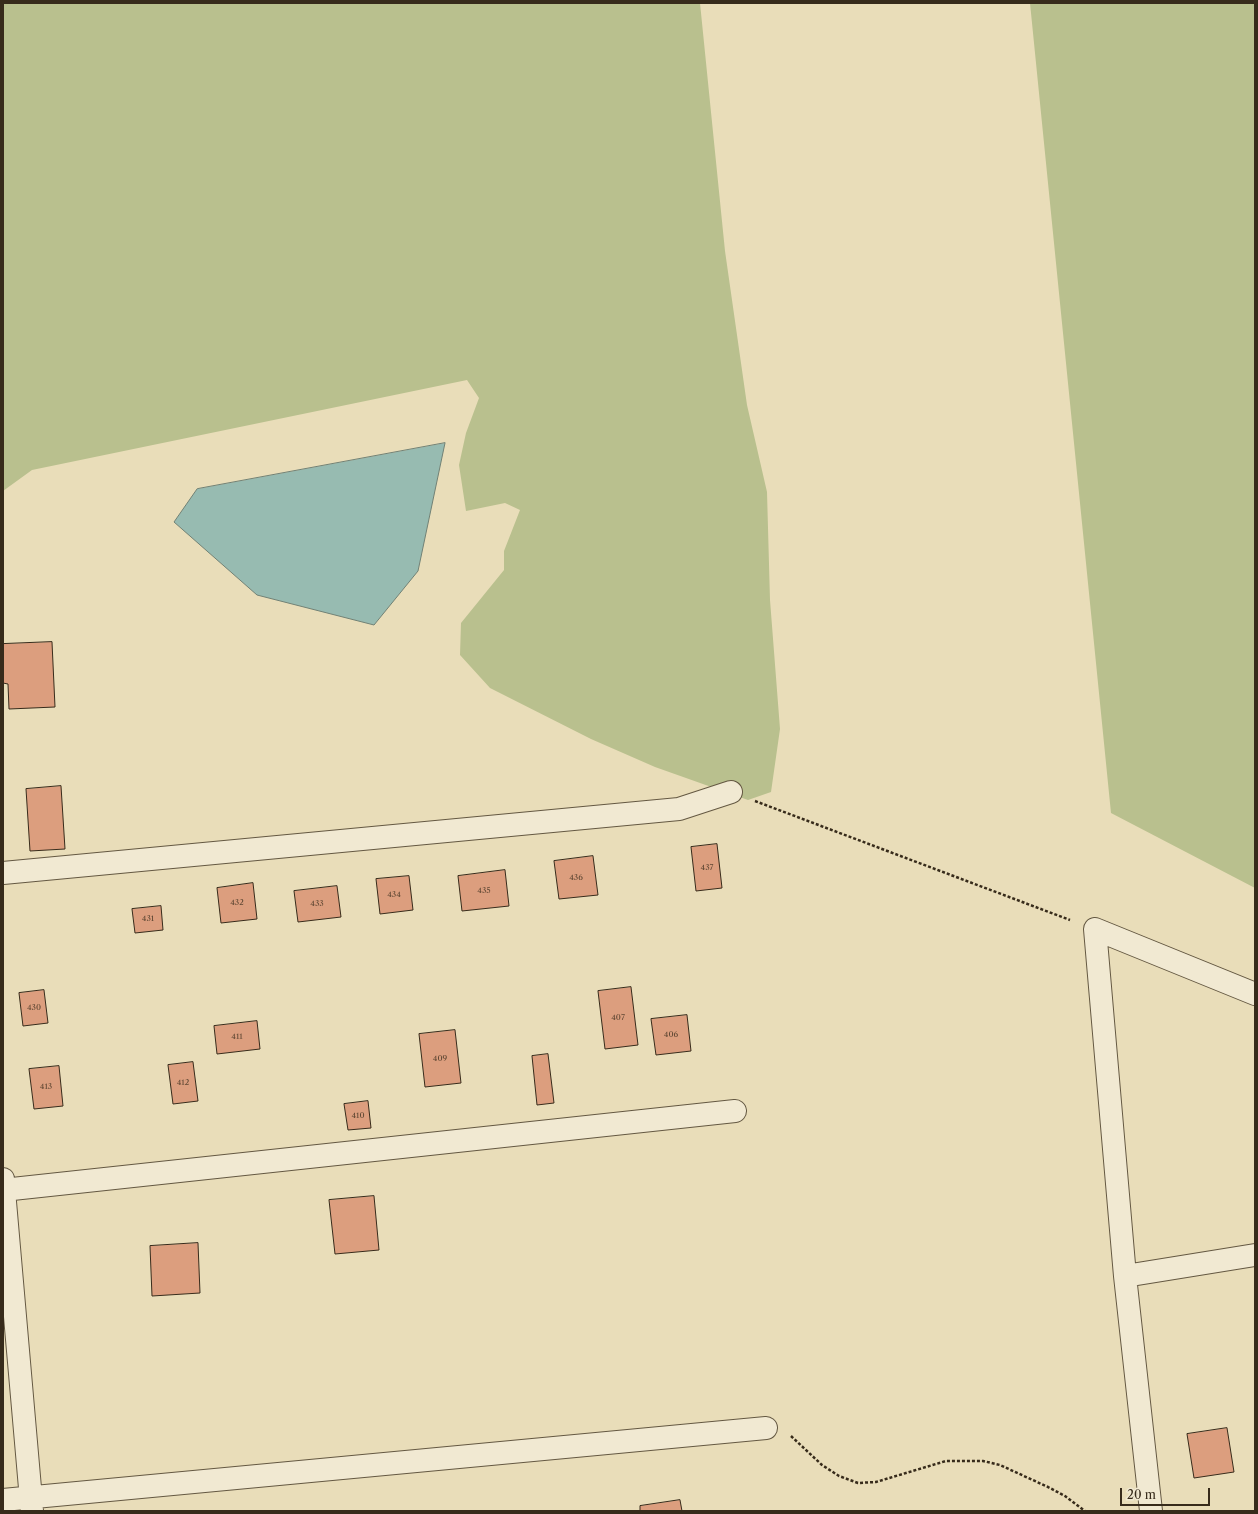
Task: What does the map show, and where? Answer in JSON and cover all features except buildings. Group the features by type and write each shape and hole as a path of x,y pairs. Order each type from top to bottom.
{"street":[{"path":"3,873 678,808 731,792"},
{"path":"1152,1511 1125,1276 1095,929 1255,994"},
{"path":"32,1504 3,1186 735,1111"},
{"path":"1125,1276 1255,1255"},
{"path":"3,1500 32,1504 766,1428"}],"path":[{"path":"731,792 1095,929"},
{"path":"766,1428 783,1432 794,1438 822,1465 839,1476 858,1483 876,1482 946,1461 983,1461 1000,1465 1048,1487 1065,1496 1085,1511"}],"green space":[{"path":"3,3 700,3 725,251 747,405 767,492 770,600 780,729 771,792 748,800 655,767 591,739 490,688 460,655 461,623 504,570 504,551 520,510 505,503 466,511 459,465 466,433 479,398 467,380 32,470 3,491"},
{"path":"1030,3 1255,3 1255,888 1111,813"}],"water":[{"path":"445,443 418,571 374,625 257,595 174,522 197,489"}]}
